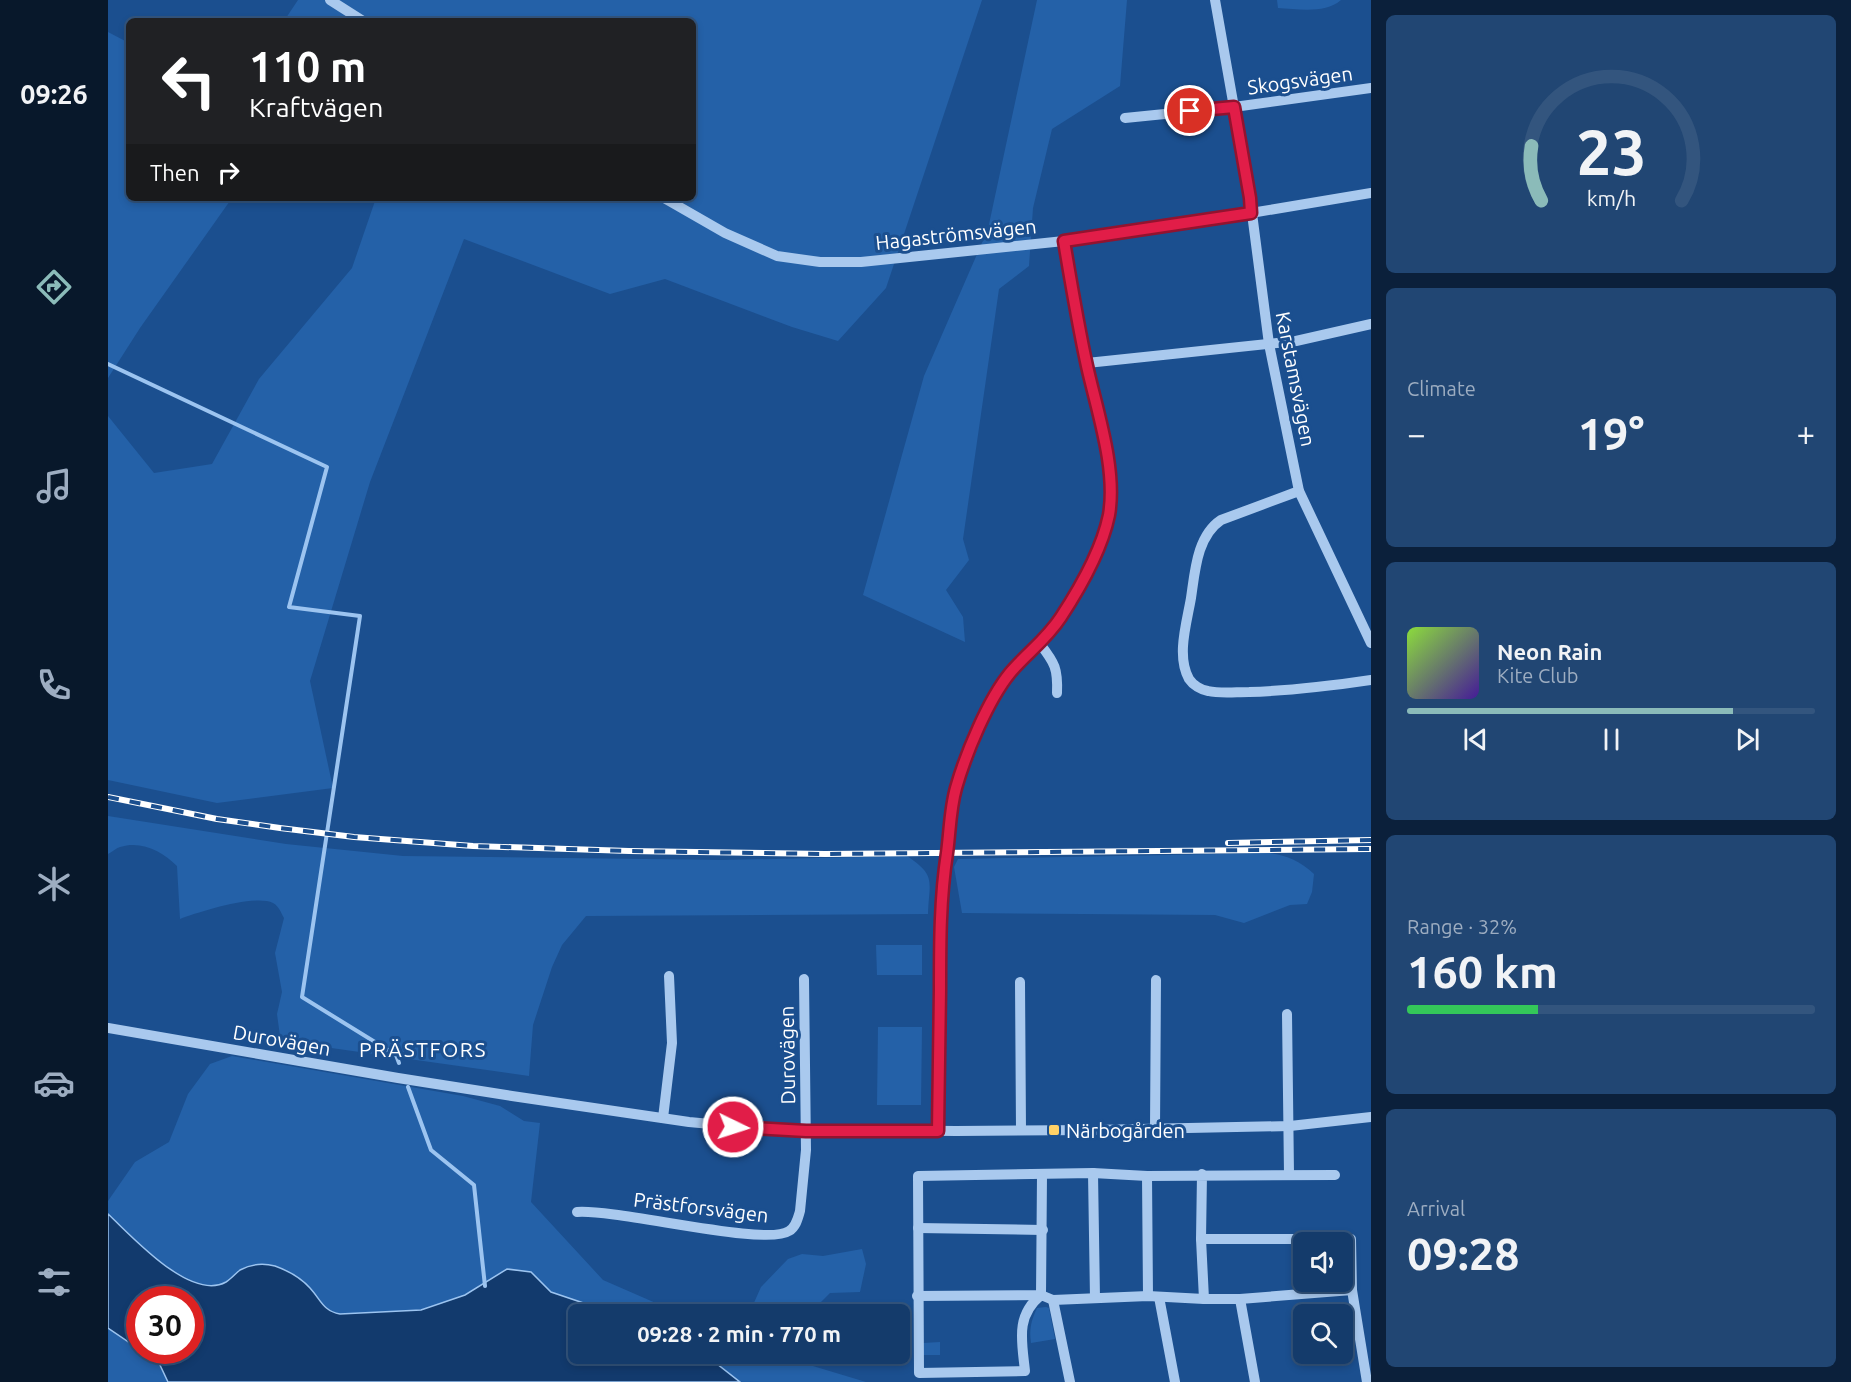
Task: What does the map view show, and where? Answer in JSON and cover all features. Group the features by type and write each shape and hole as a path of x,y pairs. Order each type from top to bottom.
{"street":[{"path":"330,0 358,18"},
{"name":"Skogsvägen","path":"1215,0 1234,107 1371,88"},
{"path":"1125,118 1234,107"},
{"name":"Karstamsvägen","path":"1234,107 1250,198 1269,344 1299,491 1371,644"},
{"name":"Hagaströmsvägen","path":"669,201 725,234 777,256 820,262 861,262 1064,241 1371,193"},
{"path":"938,1131 940,933 944,863 950,813 957,786 986,712 998,690 1011,672 1040,644 1060,619 1082,582 1103,536 1108,516 1110,499 1108,464 1064,241"},
{"path":"1087,363 1296,341 1371,324"},
{"path":"1299,491 1221,520 1210,528 1196,559 1184,644 1184,664 1189,679 1194,685 1206,691 1222,693 1326,687 1371,680"},
{"path":"1040,644 1049,655 1058,673 1057,693"},
{"path":"663,1118 672,1042 669,976"},
{"name":"Durovägen","path":"804,980 806,1131"},
{"path":"1155,1129 1156,980"},
{"path":"1020,982 1021,1130"},
{"path":"1287,1014 1289,1174"},
{"name":"Durovägen","path":"108,1028 398,1078 733,1127 806,1131 1155,1129 1290,1126 1371,1117"},
{"name":"Prästforsvägen","path":"577,1212 590,1211 628,1216 733,1233 781,1234 794,1226 800,1211 806,1131"},
{"path":"1042,1175 1041,1295 1030,1306 1022,1327 1026,1376 919,1373 918,1176 1093,1173 1147,1176 1335,1175"},
{"path":"1093,1173 1095,1298"},
{"path":"1202,1174 1204,1299"},
{"path":"1147,1176 1154,1297 1175,1382"},
{"path":"918,1228 1043,1230"},
{"path":"1202,1239 1293,1239"},
{"path":"917,1296 1041,1295 1053,1300 1154,1297 1240,1299 1327,1292"},
{"path":"1352,1292 1367,1382"},
{"path":"1240,1299 1255,1382"},
{"path":"1053,1300 1070,1382"}],"shaded area":[{"path":"298,0 982,0 886,288 838,341 792,327 665,279 610,294 464,239 370,482 310,681 333,788 217,803 108,780 108,416 154,473 212,464 259,379 352,268 375,201 696,201 696,18 286,18"},
{"path":"1037,0 1127,0 1120,86 1052,129 1033,208 1029,266 999,289 963,539 969,560 946,590 963,617 965,642 863,595 924,376 988,229"},
{"path":"1277,0 1341,0 1327,7 1311,10 1278,8"},
{"path":"108,32 126,41 126,201 230,201 140,328 108,378"},
{"path":"108,816 286,844 403,856 722,860 907,856 927,874 930,886 928,914 586,916 562,945 552,967 533,1025 529,1076 303,1044 280,1036 277,1014 282,992 275,953 284,918 278,908 273,903 265,901 241,902 180,919 177,866 159,852 144,846 128,845 108,854"},
{"path":"1270,853 1294,860 1314,874 1312,892 1307,904 1290,905 1244,923 1215,915 962,913 954,867 958,859"},
{"path":"876,945 922,945 922,975 877,975"},
{"path":"878,1027 922,1027 921,1105 877,1105"},
{"path":"232,1056 463,1096 500,1106 524,1121 540,1123 531,1202 603,1280 658,1304 586,1304 551,1292 531,1272 507,1269 465,1295 421,1310 340,1314 327,1308 311,1289 240,1271 225,1283 210,1286 194,1283 178,1275 161,1264 108,1214 108,1201 135,1162 169,1142 188,1094 210,1064"},
{"path":"108,1214 162,1263 196,1283 212,1286 226,1282 248,1266 262,1264 275,1266 299,1278 326,1308 340,1314 421,1310 465,1295 507,1269 531,1272 551,1292 586,1304 568,1304 568,1364 717,1364 740,1382 168,1382 159,1364 204,1364 204,1286 126,1286 126,1340 108,1328"},
{"path":"862,1249 866,1264 860,1292 830,1293 819,1304 753,1304 761,1287 788,1259 802,1254 823,1256"},
{"path":"1037,1308 1049,1308 1055,1339 1031,1343 1030,1329"},
{"path":"108,1328 126,1340 126,1364 159,1364 168,1382 108,1382"},
{"path":"940,1342 940,1355 923,1355 923,1343"},
{"path":"717,1364 806,1364 866,1382 740,1382"}],"waterway":[{"path":"108,364 327,467 289,607 360,616 302,997 396,1055 399,1063"},
{"path":"408,1087 431,1150 474,1185 485,1286"}],"railway":[{"path":"108,797 217,819 280,828 354,837 473,846 825,854 1371,849"},
{"path":"1228,843 1371,840"}],"place":[{"name":"Närbogården","path":"1054,1130"}],"district":[{"name":"PRÄSTFORS","path":"423,1049"}],"route":[{"path":"733,1127 806,1131 938,1131 940,933 944,863 950,813 957,786 986,712 998,690 1011,672 1040,644 1060,619 1082,582 1103,536 1108,516 1110,499 1108,464 1064,241 1251,213 1234,107 1190,111"}]}
